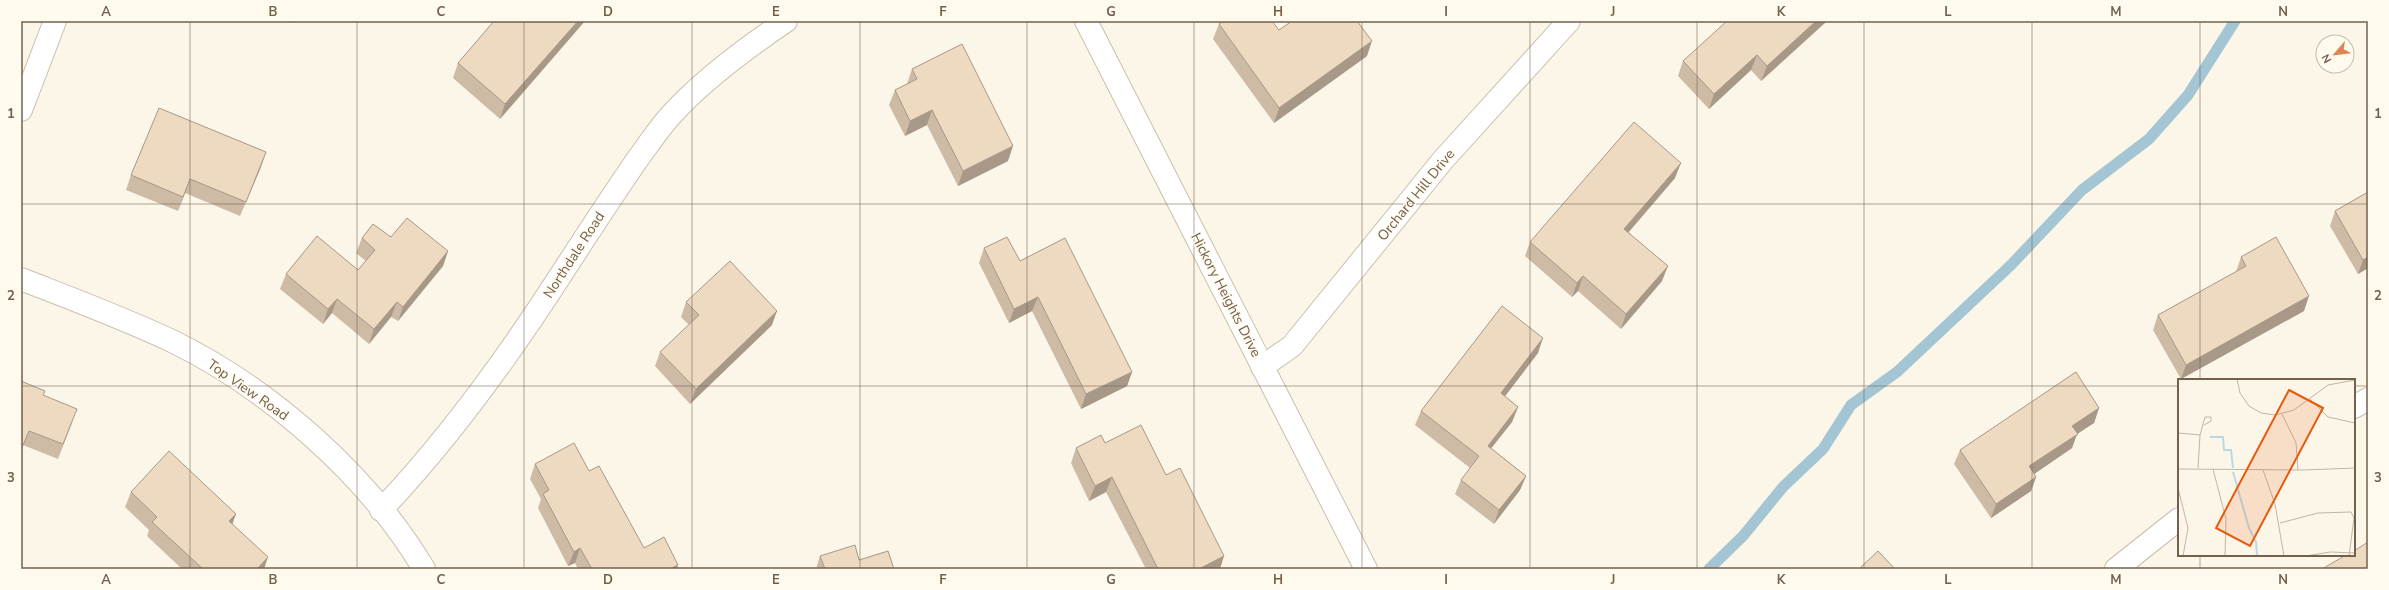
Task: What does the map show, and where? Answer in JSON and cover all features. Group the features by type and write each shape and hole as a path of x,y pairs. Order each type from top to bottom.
{"street":[{"path":"21,110 54,21"},
{"name":"Northdale Road","path":"381,510 411,478 496,368 550,293 624,179 670,115 694,92 728,64 786,21"},
{"name":"Hickory Heights Drive","path":"1086,21 1366,569"},
{"name":"Orchard Hill Drive","path":"1262,366 1292,346 1443,160 1569,21"},
{"name":"Top View Road","path":"21,279 100,310 173,342 237,378 299,427 335,459 381,510 424,569"},
{"path":"2355,406 2368,399"},
{"path":"2116,569 2178,520"}],"building":[{"path":"494,21 578,21 505,104 458,63"},
{"path":"1223,21 1272,21 1279,30 1292,21 1357,21 1372,41 1279,108 1219,24"},
{"path":"1727,21 1816,21 1767,66 1757,55 1714,94 1683,61"},
{"path":"962,44 1013,146 963,171 932,110 910,121 895,90 917,79 912,69"},
{"path":"159,108 266,152 246,202 190,179 183,197 131,175"},
{"path":"1634,122 1681,163 1624,229 1668,266 1626,314 1583,276 1577,283 1530,242"},
{"path":"2368,192 2368,257 2363,260 2335,211"},
{"path":"407,218 448,251 403,307 397,302 374,329 337,299 328,309 286,274 317,236 358,270 375,250 362,238 373,224 391,237"},
{"path":"1007,237 1020,261 1065,238 1132,372 1086,394 1038,297 1014,309 984,248"},
{"path":"2276,237 2309,296 2186,365 2158,315 2246,266 2241,257"},
{"path":"730,261 777,311 696,389 660,352 699,315 686,302"},
{"path":"1502,306 1543,338 1501,393 1518,407 1488,446 1526,476 1499,510 1461,480 1479,456 1421,411"},
{"path":"2076,372 2099,408 2072,426 2078,434 2029,466 2036,477 1996,504 1960,450"},
{"path":"21,381 45,391 43,395 77,409 63,444 29,431 21,450"},
{"path":"1141,425 1166,475 1180,468 1224,556 1199,569 1158,569 1112,477 1095,486 1076,448 1101,435 1105,443"},
{"path":"574,443 589,471 599,466 644,548 664,537 678,565 670,569 592,569 580,548 574,552 543,494 549,490 535,464"},
{"path":"169,451 236,514 229,521 268,557 257,569 203,569 152,522 157,517 131,492"},
{"path":"2368,542 2368,569 2322,569 2344,556 2355,556 2355,550"},
{"path":"855,545 859,560 888,551 894,569 825,569 820,556"},
{"path":"1878,551 1895,569 1859,569"}],"waterway":[{"path":"1709,569 1743,536 1783,487 1823,449 1851,405 1897,372 2011,265 2082,190 2149,139 2188,95 2235,21"}]}
